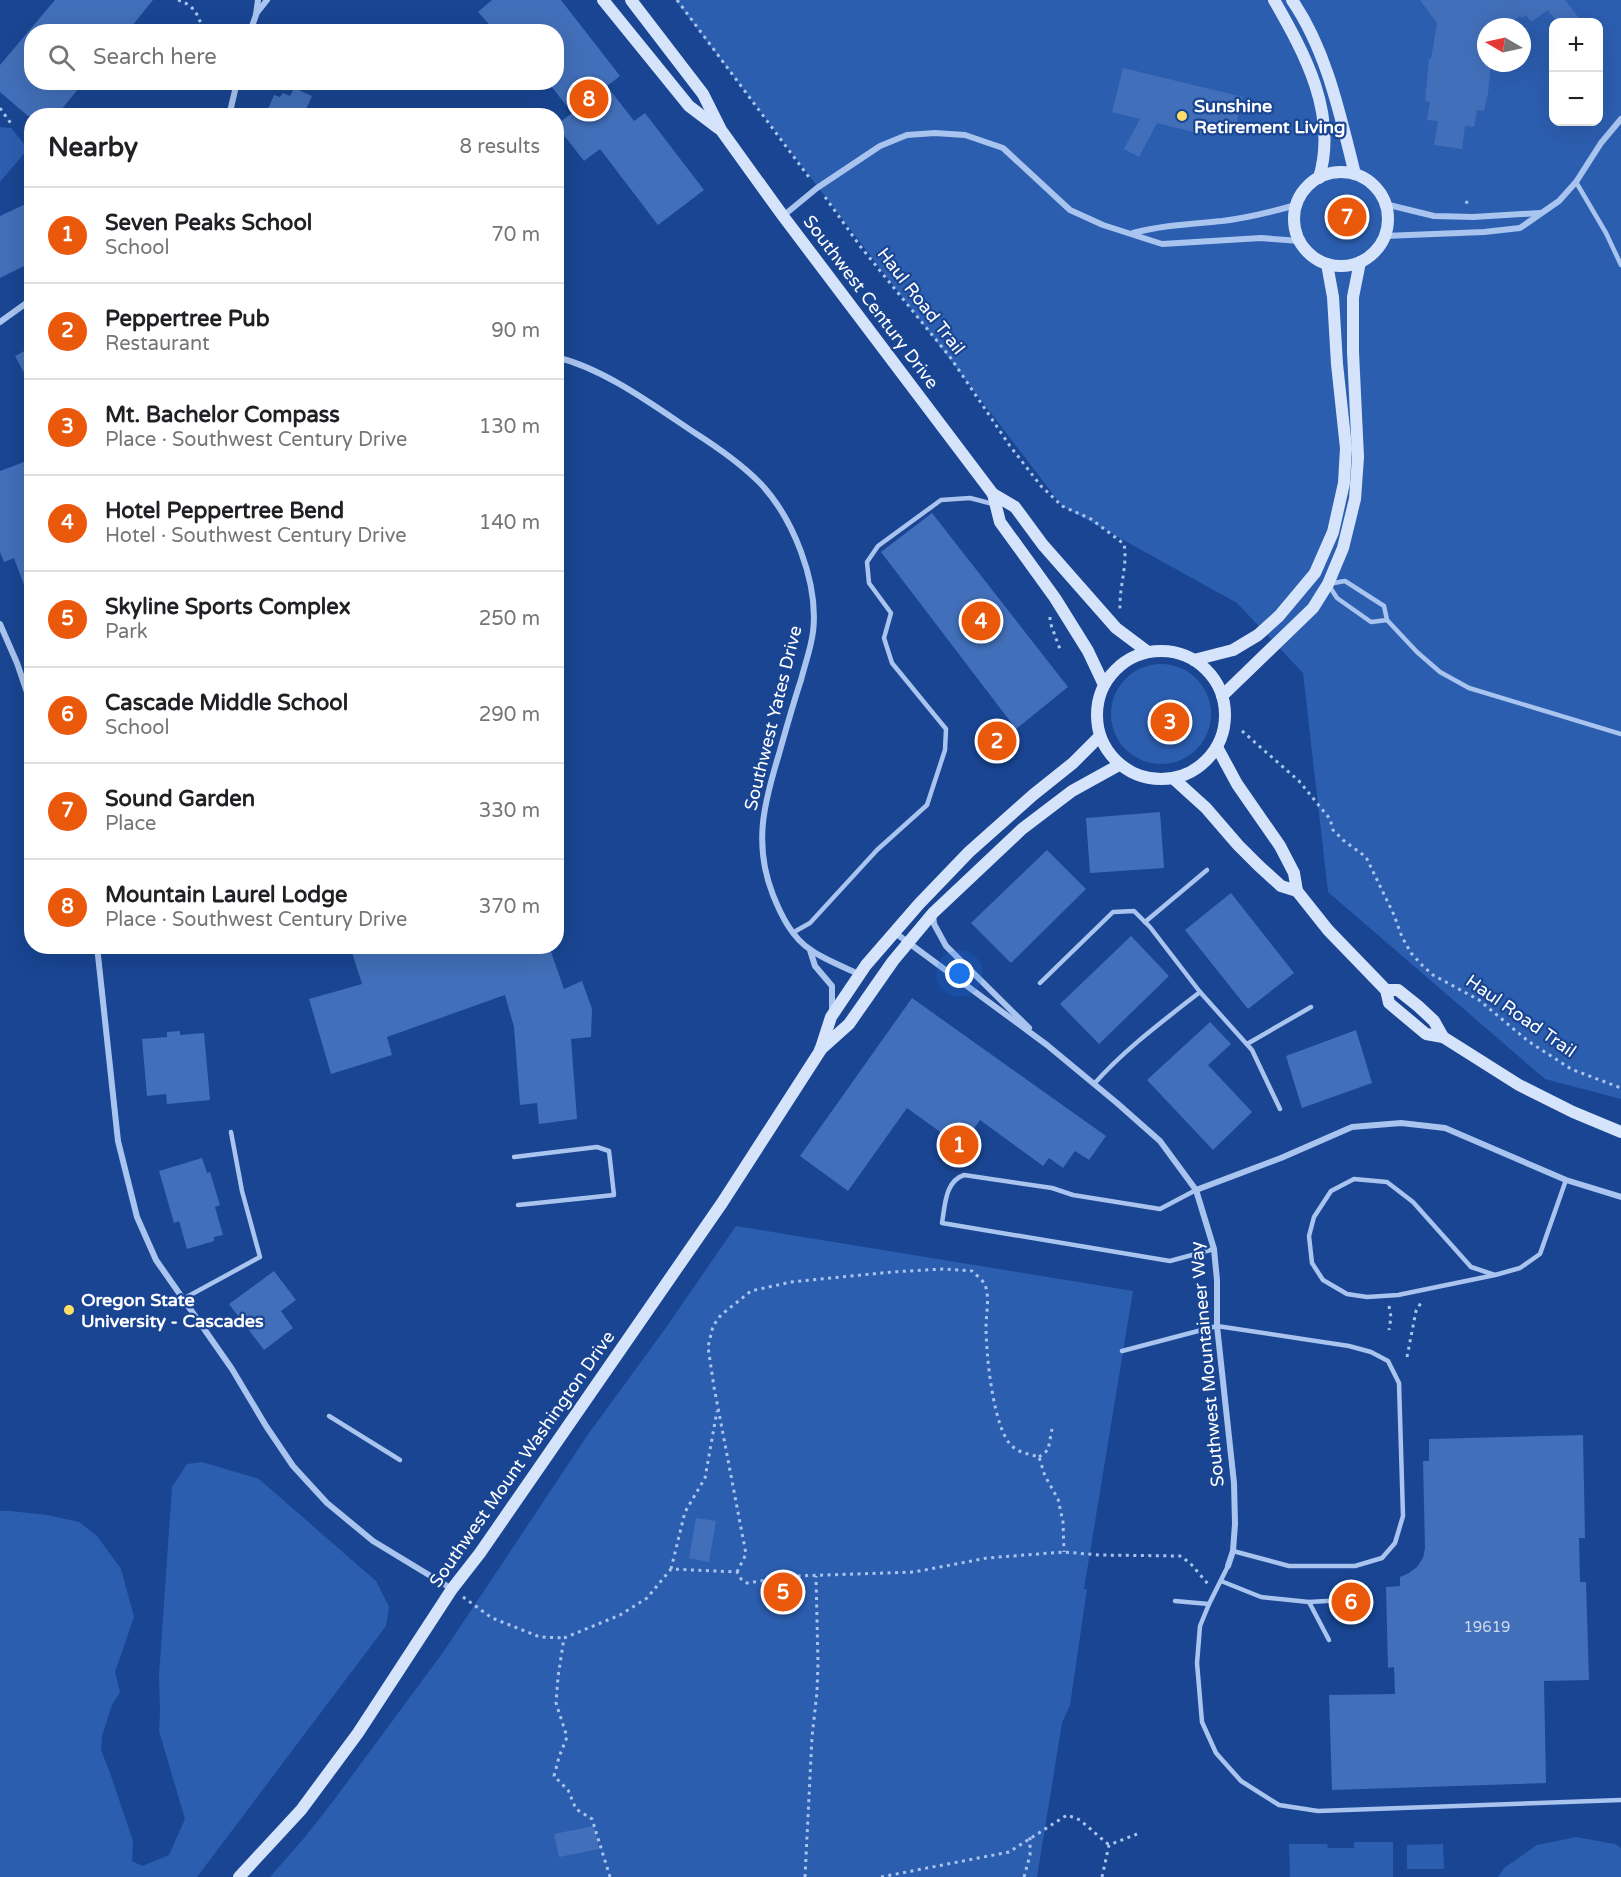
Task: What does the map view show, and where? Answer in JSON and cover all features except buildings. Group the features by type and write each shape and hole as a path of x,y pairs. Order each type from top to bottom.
{"main road":[{"name":"Southwest Century Drive","path":"603,0 689,106 721,130"},
{"name":"Southwest Century Drive","path":"631,0 703,94 721,130 783,216 995,500 1000,522 1055,598 1088,651 1104,685"},
{"path":"1274,0 1295,38 1313,79 1324,117 1324,153 1318,177"},
{"path":"1292,0 1305,18 1329,77 1355,174"},
{"path":"1342,172 1355,174 1368,181 1379,191 1386,204 1388,221 1384,236 1379,247 1360,262 1349,266 1327,264 1306,251 1299,241 1295,230 1296,205 1301,194 1318,177 1342,172"},
{"path":"1222,696 1313,608 1328,584 1343,548 1355,499 1358,457 1353,297 1360,262"},
{"path":"1194,660 1233,650 1258,634 1279,616 1315,573 1332,532 1344,483 1346,448 1333,297 1327,264"},
{"name":"Southwest Century Drive","path":"995,500 1015,507 1043,545 1116,628 1148,652"},
{"path":"1148,652 1179,653 1194,660 1206,669 1216,682 1222,696 1225,713 1223,731 1217,747 1206,762 1174,779 1155,780 1136,775 1119,765 1107,752 1096,719 1098,702 1104,685 1115,670 1130,658 1148,652"},
{"name":"Southwest Mount Washington Drive","path":"820,1051 831,1017 894,931 969,852 1073,763 1100,736"},
{"path":"1217,747 1237,784 1280,846 1294,873 1297,891 1328,930 1386,990 1398,990 1434,1021 1443,1037 1519,1085 1573,1112 1621,1132"},
{"name":"Southwest Mount Washington Drive","path":"239,1877 301,1810 351,1743 452,1589 487,1543 716,1213 820,1051 849,1024 893,961 933,913 1022,829 1072,791 1119,765"},
{"path":"1174,779 1206,808 1238,845 1281,886 1297,891"}],"street":[{"path":"253,24 258,0"},
{"path":"256,15 267,0"},
{"path":"230,108 235,90"},
{"path":"1384,236 1484,232 1520,228 1559,201 1576,182 1601,143 1621,119"},
{"path":"783,216 817,188 880,146 907,135 935,133 965,135 1003,148 1070,210 1103,225 1162,244 1261,238 1299,241"},
{"path":"1386,204 1434,216 1450,217 1541,213"},
{"path":"1132,233 1156,226 1223,221 1261,215 1296,205"},
{"path":"0,322 24,304"},
{"name":"Southwest Yates Drive","path":"564,359 618,384 719,449 760,483 784,513 808,572 813,631 806,664 768,791 761,826 762,855 768,882 781,915 794,932 810,950 860,975"},
{"path":"0,624 24,684"},
{"name":"Southwest Mountaineer Way","path":"933,913 934,924 946,946 1047,1045"},
{"name":"Southwest Mountaineer Way","path":"894,931 1047,1045 1094,1084 1160,1141 1196,1190 1214,1249 1217,1280 1217,1326 1234,1483 1235,1524 1233,1551 1228,1566"},
{"name":"Southwest Yates Drive","path":"810,950 815,966 832,986 831,1017"},
{"path":"98,954 118,1142 137,1218 156,1260 232,1369 266,1426 300,1473 327,1503 373,1541 452,1589"},
{"path":"1196,1190 1281,1158 1352,1127 1401,1123 1445,1128 1566,1180 1621,1197"}],"lane":[{"path":"1576,182 1606,233 1621,265"},
{"path":"794,932 810,922 877,850 927,805 945,750 945,729 892,663 884,638 891,613 869,583 867,562 878,546 941,500 970,498 995,500"},
{"path":"1387,620 1371,622 1337,598 1328,584 1345,581 1384,606 1387,620 1417,652 1440,672 1469,688 1621,734"},
{"path":"1145,922 1207,870"},
{"path":"1040,983 1113,912 1134,911 1200,992 1252,1050 1280,1108"},
{"path":"1094,1084 1106,1070 1148,1033 1200,992"},
{"path":"1246,1044 1311,1007"},
{"path":"183,1299 260,1257 242,1191 231,1132"},
{"path":"513,1157 597,1147 609,1151 614,1195 518,1205"},
{"path":"1196,1190 1160,1209 1073,1195 1052,1188 964,1175 957,1177 951,1184 942,1223 1170,1261 1214,1249"},
{"path":"1495,1275 1471,1267 1413,1202 1387,1182 1354,1179 1331,1191 1314,1217 1309,1236 1312,1263 1323,1280 1347,1294 1367,1298 1398,1295 1495,1275 1520,1268 1539,1254 1566,1180"},
{"path":"1122,1351 1217,1326 1349,1346 1371,1352 1388,1361 1399,1383 1403,1516 1395,1543 1382,1557 1355,1566 1289,1566 1233,1551"},
{"path":"329,1416 400,1460"},
{"path":"1228,1566 1200,1626 1197,1663 1202,1722 1216,1753 1240,1781 1279,1805 1318,1810 1621,1800"},
{"path":"1221,1581 1261,1597 1310,1602 1362,1599"},
{"path":"1175,1601 1209,1604"},
{"path":"1310,1602 1329,1640"}],"path":[{"path":"178,0 191,5 197,12 201,24"},
{"name":"Haul Road Trail","path":"677,0 860,246 950,357 1010,446 1041,486 1062,506 1091,519 1124,544 1126,554 1120,609"},
{"path":"0,108 12,125"},
{"name":"Haul Road Trail","path":"1242,731 1299,781 1330,819 1333,830 1366,857 1402,937 1411,953 1422,965 1433,975 1479,1000 1528,1041 1571,1069 1621,1088"},
{"path":"737,1572 746,1554 708,1347 713,1326 721,1315 751,1291 791,1282 892,1272 943,1269 972,1271 985,1285 988,1361 1000,1425 1011,1446 1039,1457"},
{"path":"1407,1357 1416,1311 1426,1294"},
{"path":"1385,1302 1390,1307 1389,1330"},
{"path":"452,1589 492,1618 540,1636 564,1638 620,1616 647,1598 671,1569 685,1512 705,1478 718,1406"},
{"path":"1039,1457 1048,1450 1052,1429"},
{"path":"1039,1457 1045,1476 1058,1499 1063,1522 1064,1552"},
{"path":"737,1572 747,1583 795,1576 914,1572 987,1557 1064,1552 1180,1556 1190,1563 1215,1592"},
{"path":"671,1569 737,1572"},
{"path":"805,1877 812,1737 818,1673 816,1576"},
{"path":"564,1638 556,1703 567,1737 554,1776 568,1790 576,1809 592,1819 609,1877"},
{"path":"881,1877 1009,1852 1067,1815 1080,1820 1109,1845"},
{"path":"1109,1845 1137,1834"},
{"path":"1024,1877 1030,1855 1030,1837"},
{"path":"1102,1877 1109,1845"}],"shaded area":[{"path":"675,0 1621,0 1621,1099 1545,1079 1328,892 1303,673 1237,603 1062,506"},
{"path":"0,127 11,128 24,144 24,154 0,182"},
{"path":"1161,664 1180,668 1197,678 1207,695 1211,714 1207,733 1197,750 1180,760 1161,764 1142,760 1125,750 1115,733 1111,714 1115,695 1125,678 1142,668"},
{"path":"736,1226 1133,1291 1084,1589 1087,1589 1070,1705 1062,1723 1037,1877 270,1877 334,1800 444,1651 589,1433"},
{"path":"202,1462 259,1479 376,1581 389,1607 386,1626 197,1877 0,1877 0,1511 47,1515 79,1522 97,1536 121,1569 134,1617 115,1672 120,1692 112,1705 102,1736 101,1750 133,1841 132,1861 142,1866 169,1855 185,1819 159,1731 159,1676 172,1487 187,1464"},
{"path":"1576,1837 1615,1844 1621,1848 1621,1877 1498,1877 1504,1868 1537,1845"},
{"path":"1354,1842 1393,1842 1393,1877 1290,1877 1289,1844 1327,1844 1328,1848 1354,1848"},
{"path":"1443,1844 1444,1869 1407,1869 1407,1845"}],"place":[{"name":"Mountain Laurel Lodge","path":"589,99"},
{"name":"Sunshine Retirement Living","path":"1182,116"},
{"name":"Sound Garden","path":"1347,217"},
{"name":"Hotel Peppertree Bend","path":"981,621"},
{"name":"Mt. Bachelor Compass","path":"1170,722"},
{"name":"Peppertree Pub","path":"997,741"},
{"name":"Seven Peaks School","path":"959,1145"},
{"name":"Oregon State University - Cascades","path":"69,1310"},
{"name":"Skyline Sports Complex","path":"783,1592"},
{"name":"Cascade Middle School","path":"1351,1602"}]}
